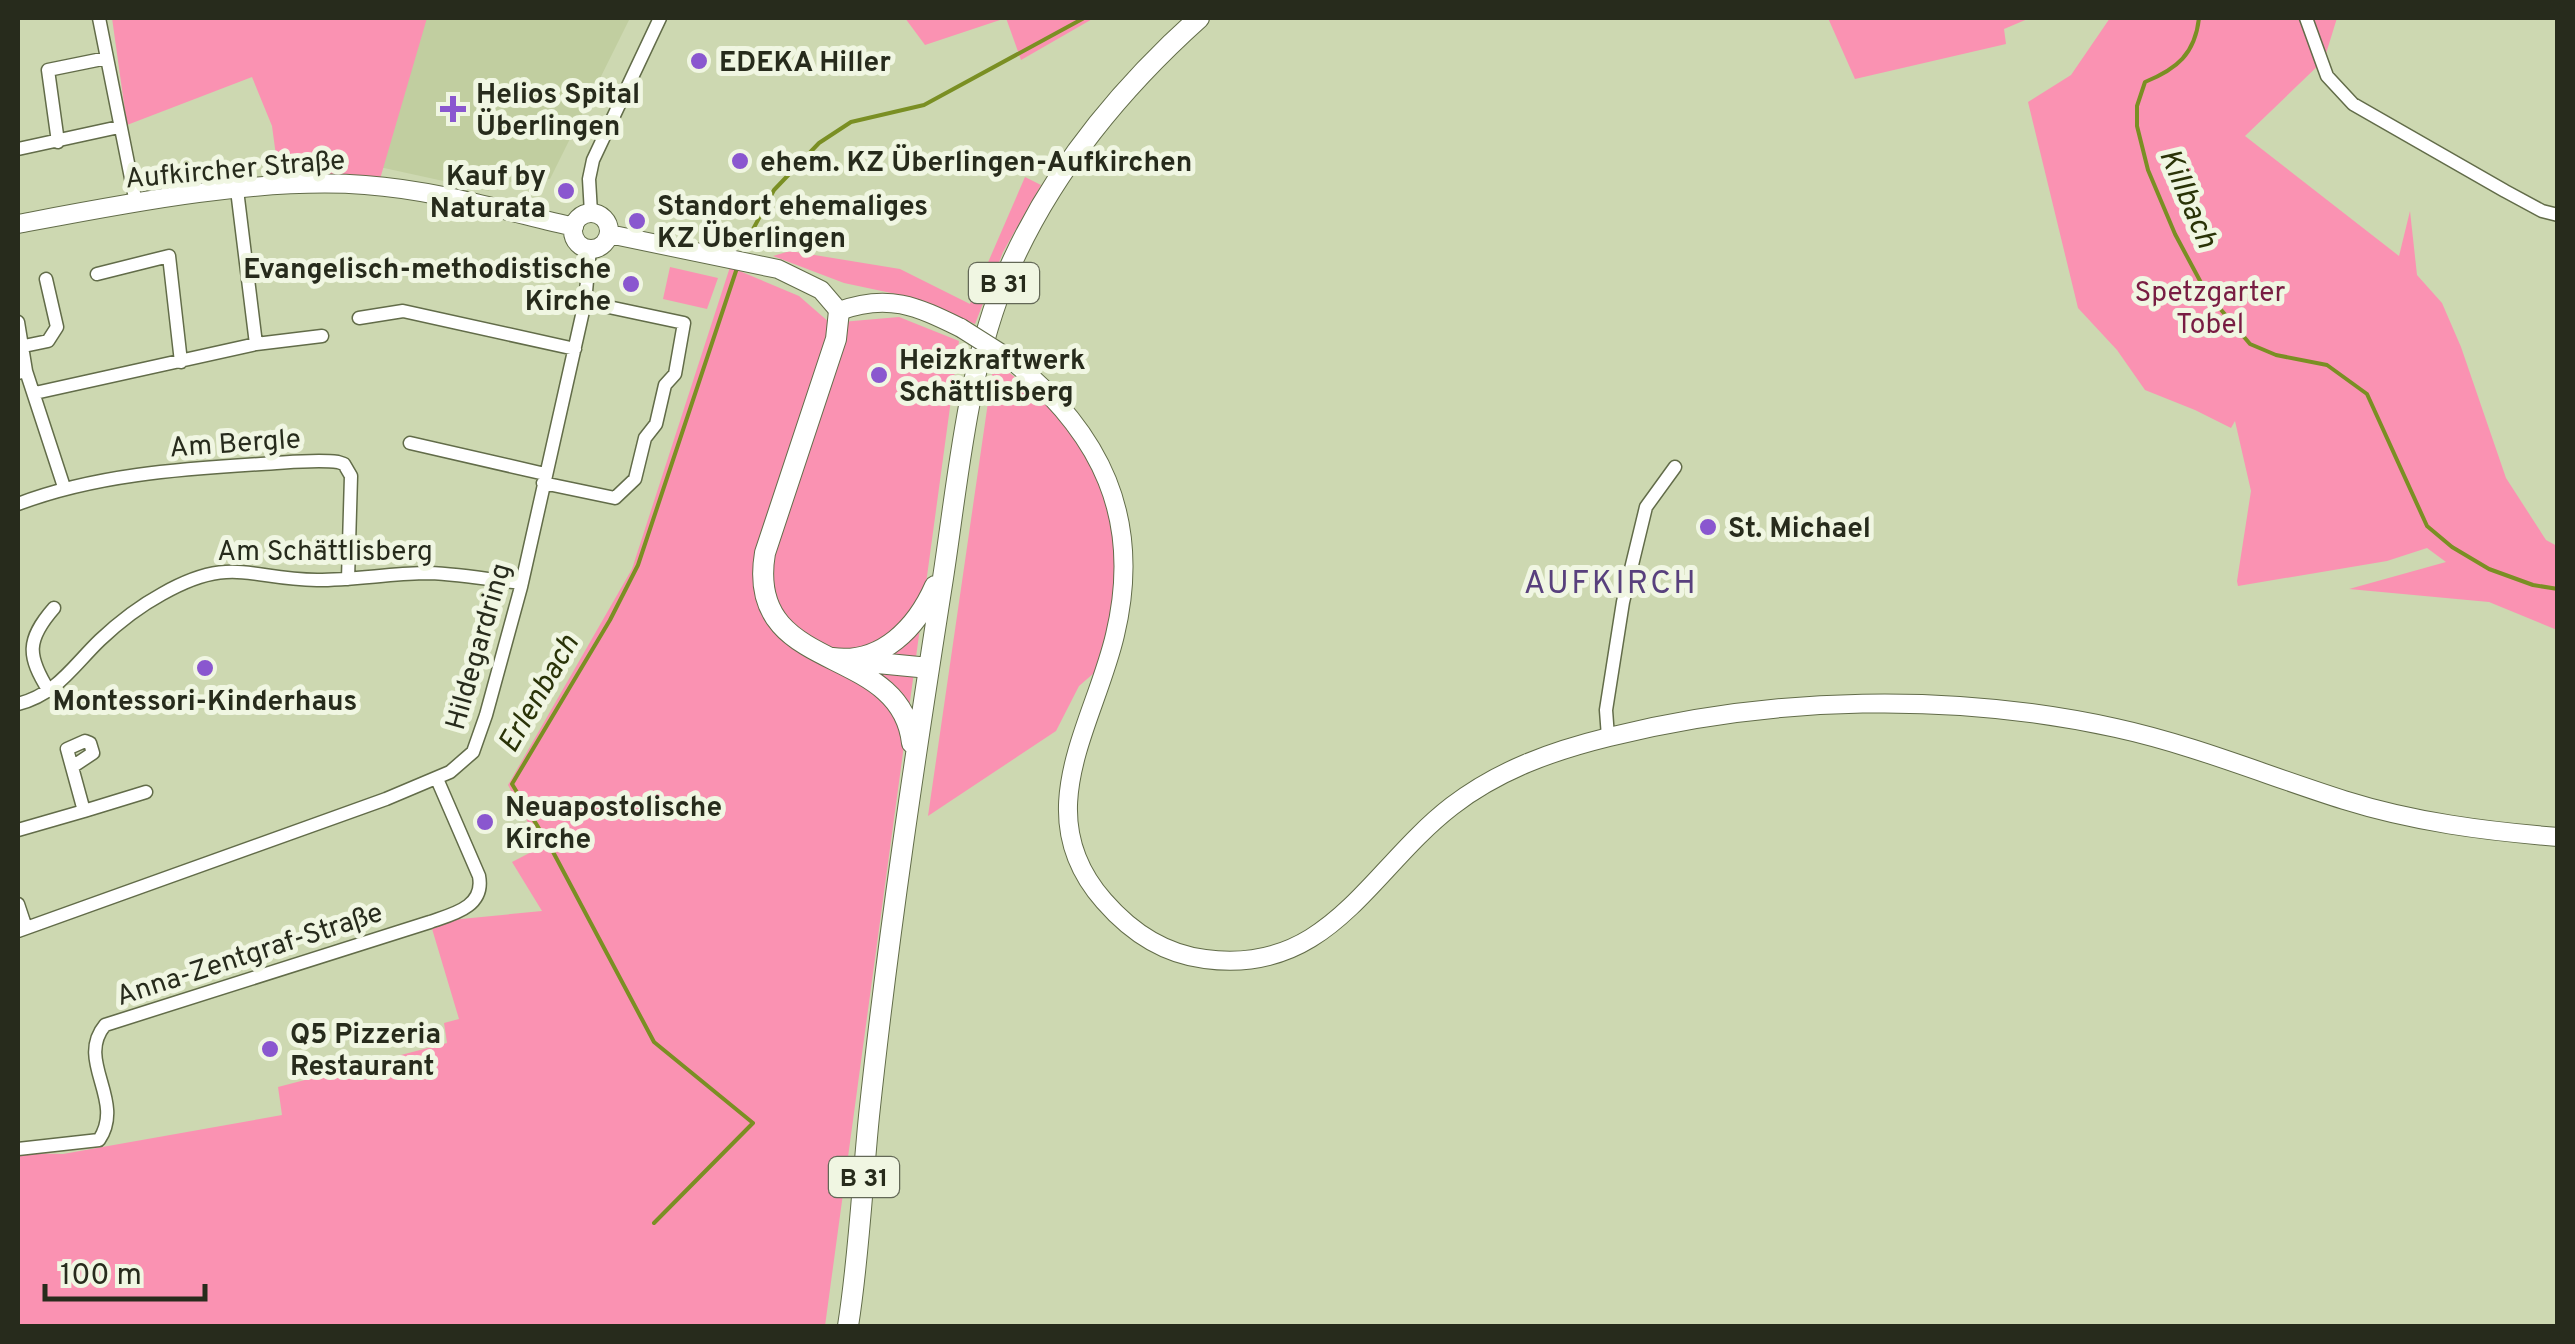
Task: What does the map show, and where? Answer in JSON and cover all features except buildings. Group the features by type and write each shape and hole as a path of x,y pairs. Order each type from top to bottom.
{"main road":[{"name":"B 31","path":"848,1326 869,1117 912,780 971,392 987,329 1010,268 1039,210 1082,144 1122,94 1198,18"},
{"path":"839,311 836,339 764,563 766,596 790,636 822,655 845,663 928,673"},
{"path":"845,663 907,632 925,610 946,562"},
{"path":"845,663 890,692 905,712 912,739 912,780"}],"street":[{"path":"99,18 136,204"},
{"path":"591,212 589,179 593,160 660,18"},
{"path":"2306,18 2327,76 2352,104 2542,211 2558,215"},
{"path":"58,142 48,70 107,58"},
{"path":"18,149 120,128"},
{"name":"Aufkircher Straße","path":"18,224 237,190 366,185 445,195 574,227"},
{"path":"237,190 256,344"},
{"path":"591,212 606,221 609,234 602,246 590,249 579,244 574,227 591,212"},
{"path":"609,234 778,270 820,290 839,311 872,302 896,302 928,312 1010,359 1044,387 1080,429 1110,486 1125,551 1115,637 1076,746 1068,784 1070,823 1078,858 1095,890 1145,938 1178,954 1256,961 1288,951 1325,931 1420,835 1482,784 1549,754 1608,737 1727,715 1925,704 2014,709 2166,741 2345,800 2414,818 2471,830 2558,838"},
{"name":"Hildegardring","path":"22,929 437,779 473,752 522,583 585,302 590,249"},
{"path":"98,274 169,256 181,362"},
{"path":"24,346 48,341 57,326 46,280"},
{"path":"410,443 615,498 627,489 635,478 645,438 656,424 666,384 674,374 684,323 585,302"},
{"path":"359,318 404,312 575,349"},
{"path":"18,322 24,346 22,372 35,393 64,486"},
{"path":"35,393 256,344 322,336"},
{"name":"Am Bergle","path":"18,504 64,486 206,468 338,462 344,464 351,476 348,579"},
{"path":"1608,737 1606,710 1623,602 1646,507 1675,467"},
{"name":"Am Schättlisberg","path":"18,704 67,678 100,641 133,614 200,575 241,570 300,579 348,579 426,573 522,583"},
{"path":"49,690 34,667 32,651 36,631 54,608"},
{"path":"72,767 84,811"},
{"name":"Anna-Zentgraf-Straße","path":"18,1149 99,1140 110,1117 94,1050 104,1025 430,922 470,905 480,888 478,876 437,779"},
{"path":"18,830 146,792"},
{"path":"18,904 22,929"}],"shaded area":[{"name":"Helios Spital Überlingen","path":"307,18 630,18 550,179 510,182 511,164 504,162 489,191 384,168 347,166"}],"green space":[{"path":"112,18 427,18 380,179 279,178 272,126 252,77 127,125"},
{"path":"905,18 1006,18 925,45"},
{"path":"1006,18 1094,18 1021,60"},
{"path":"1828,18 2030,18 2004,29 2006,44 1855,79"},
{"name":"Spetzgarter Tobel","path":"2110,18 2337,18 2324,60 2245,136 2399,256 2410,211 2417,275 2442,303 2506,478 2546,540 2557,546 2557,630 2489,602 2349,589 2446,562 2427,548 2387,561 2238,586 2251,491 2235,421 2231,428 2145,390 2117,350 2078,308 2028,102 2071,75"},
{"path":"1025,177 1041,185 1003,252 975,324 910,297 844,283 773,256 790,251 900,269 970,304"},
{"path":"670,267 718,278 707,309 663,299"},
{"path":"730,267 799,296 830,323 899,317 959,341 825,1326 18,1326 18,1153 63,1154 282,1115 278,1087 447,1043 444,1023 459,1019 430,922 542,911 512,862 541,847 508,785 632,569"},
{"path":"994,361 1042,398 1069,428 1094,467 1117,539 1112,614 1094,673 1079,686 1056,731 928,816"}],"waterway":[{"name":"Erlenbach","path":"743,248 774,190 819,143 851,122 924,105 1084,18"},
{"name":"Killbach","path":"2199,18 2189,51 2166,72 2145,82 2137,106 2137,126 2148,170 2175,234 2206,292 2250,344 2276,355 2327,365 2367,394 2427,526 2452,547 2489,569 2533,585 2558,589"},
{"name":"Erlenbach","path":"654,1223 753,1123 654,1042 552,850 512,784 610,620 638,565 737,268"}],"place":[{"name":"EDEKA Hiller","path":"699,61"},
{"name":"Helios Spital Überlingen","path":"453,109"},
{"name":"ehem. KZ Überlingen-Aufkirchen","path":"740,161"},
{"name":"Kauf by Naturata","path":"566,191"},
{"name":"Standort ehemaliges KZ Überlingen","path":"637,221"},
{"name":"Evangelisch-methodistische Kirche","path":"631,284"},
{"name":"Heizkraftwerk Schättlisberg","path":"879,375"},
{"name":"St. Michael","path":"1708,527"},
{"name":"Montessori-Kinderhaus","path":"205,668"},
{"name":"Neuapostolische Kirche","path":"485,822"},
{"name":"Q5 Pizzeria Restaurant","path":"270,1049"}],"district":[{"name":"AUFKIRCH","path":"1611,582"}]}
